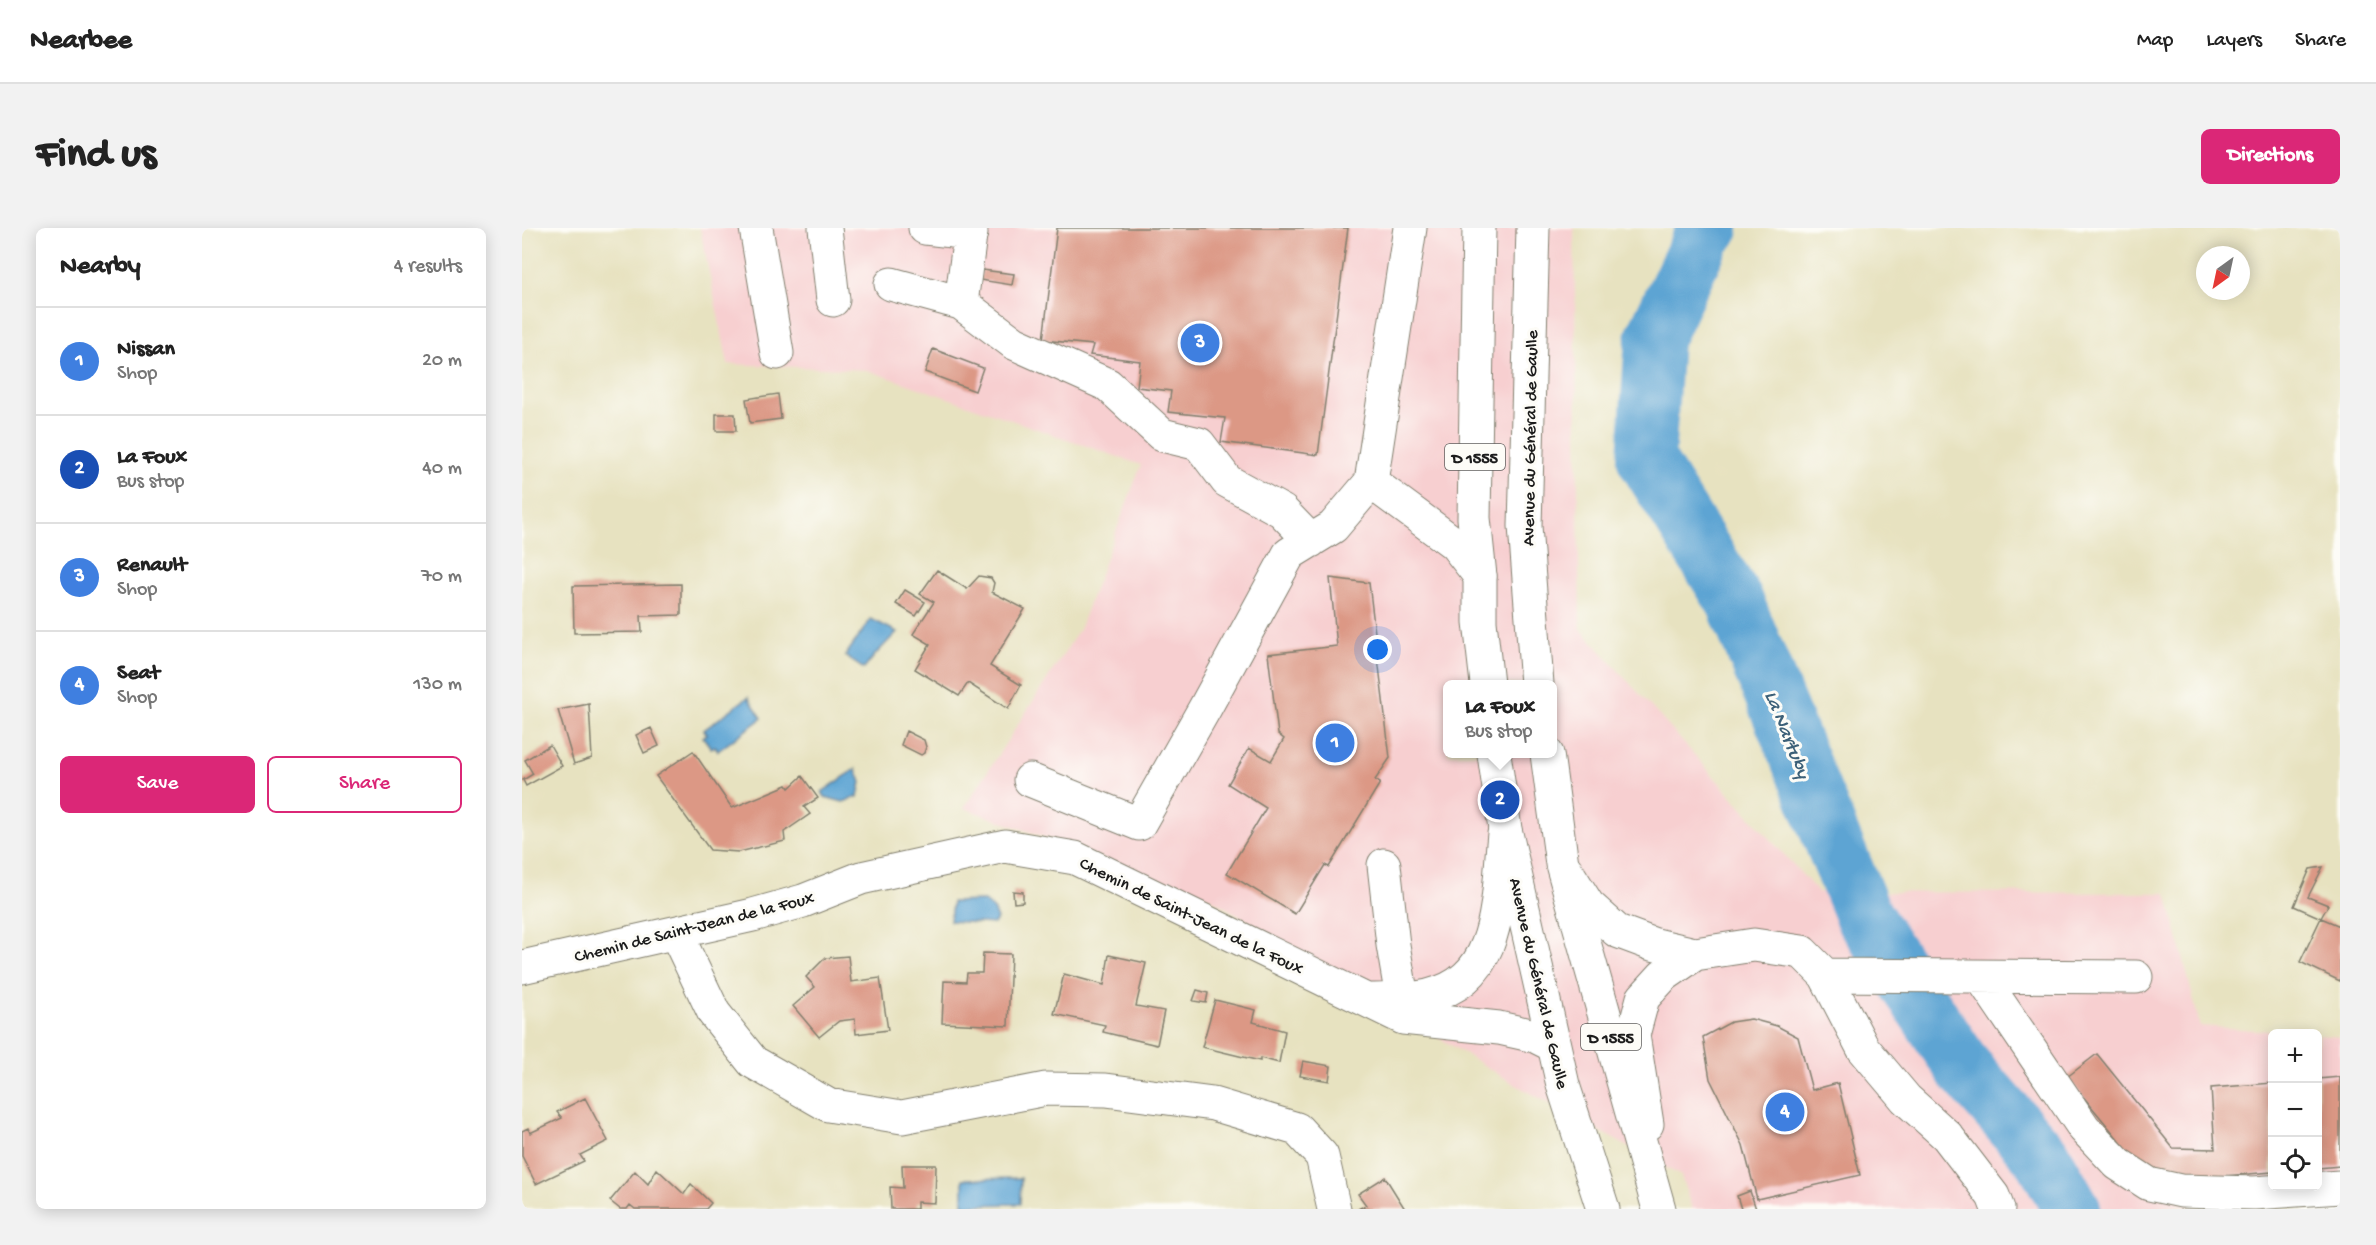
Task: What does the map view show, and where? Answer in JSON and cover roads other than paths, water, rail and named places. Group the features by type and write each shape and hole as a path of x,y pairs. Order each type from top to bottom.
{"street":[{"path":"756,228 777,353"},
{"path":"825,228 833,300"},
{"path":"925,228 971,230 961,303"},
{"path":"1030,780 1139,824 1289,554 1333,527 1371,482 1410,228"},
{"name":"D 1555","path":"1479,228 1474,518 1480,576 1480,622 1487,680"},
{"name":"Avenue du Général de Gaulle","path":"1533,228 1525,526 1537,680"},
{"path":"891,284 961,303 1014,343 1108,385 1162,435 1199,444 1227,481 1282,512 1311,541"},
{"path":"1371,482 1455,544 1480,576"},
{"name":"Avenue du Général de Gaulle","path":"1495,758 1504,829 1553,1045 1563,1085 1603,1209"},
{"name":"D 1555","path":"1548,758 1563,864 1660,1209"},
{"path":"1367,1001 1428,996 1453,986 1472,973 1485,955 1492,934 1504,829"},
{"name":"Chemin de Saint-Jean de la Foux","path":"522,967 676,933 803,901 861,878 1005,846 1075,858 1403,1018 1499,1028 1535,1036 1553,1045"},
{"path":"1563,864 1588,905 1617,931 1652,944 1695,954 1754,945 1802,952 1836,975 2136,977"},
{"path":"1384,865 1393,945 1402,998"},
{"path":"676,933 714,1012 753,1062 828,1105 902,1117 1046,1089 1106,1090 1213,1104 1297,1129 1322,1156 1334,1209"},
{"path":"1660,1209 1633,1035 1643,998 1663,976 1695,954"},
{"path":"1836,975 1863,1048 1906,1099 1947,1136 1993,1196 1998,1209"},
{"path":"1967,977 2084,1128 2118,1164 2149,1184 2181,1191 2212,1192 2340,1187"}],"water":[{"path":"871,619 897,632 864,669 845,656"},
{"path":"748,697 762,718 718,751 715,746 711,748 703,737 707,734 704,730"},
{"path":"856,769 861,782 858,797 843,802 825,797 822,792"},
{"path":"984,901 993,909 997,919 994,924 950,921 952,902"},
{"path":"1021,1178 1020,1204 963,1205 963,1179"}],"waterway":[{"name":"La Nartuby","path":"1710,228 1704,233 1654,339 1646,459 1735,602 1864,917 1963,1067 2043,1158 2072,1209"}],"place":[{"name":"Renault","path":"1200,343"},
{"name":"Nissan","path":"1335,743"},
{"name":"La Foux","path":"1500,800"},
{"name":"Seat","path":"1785,1112"}]}
